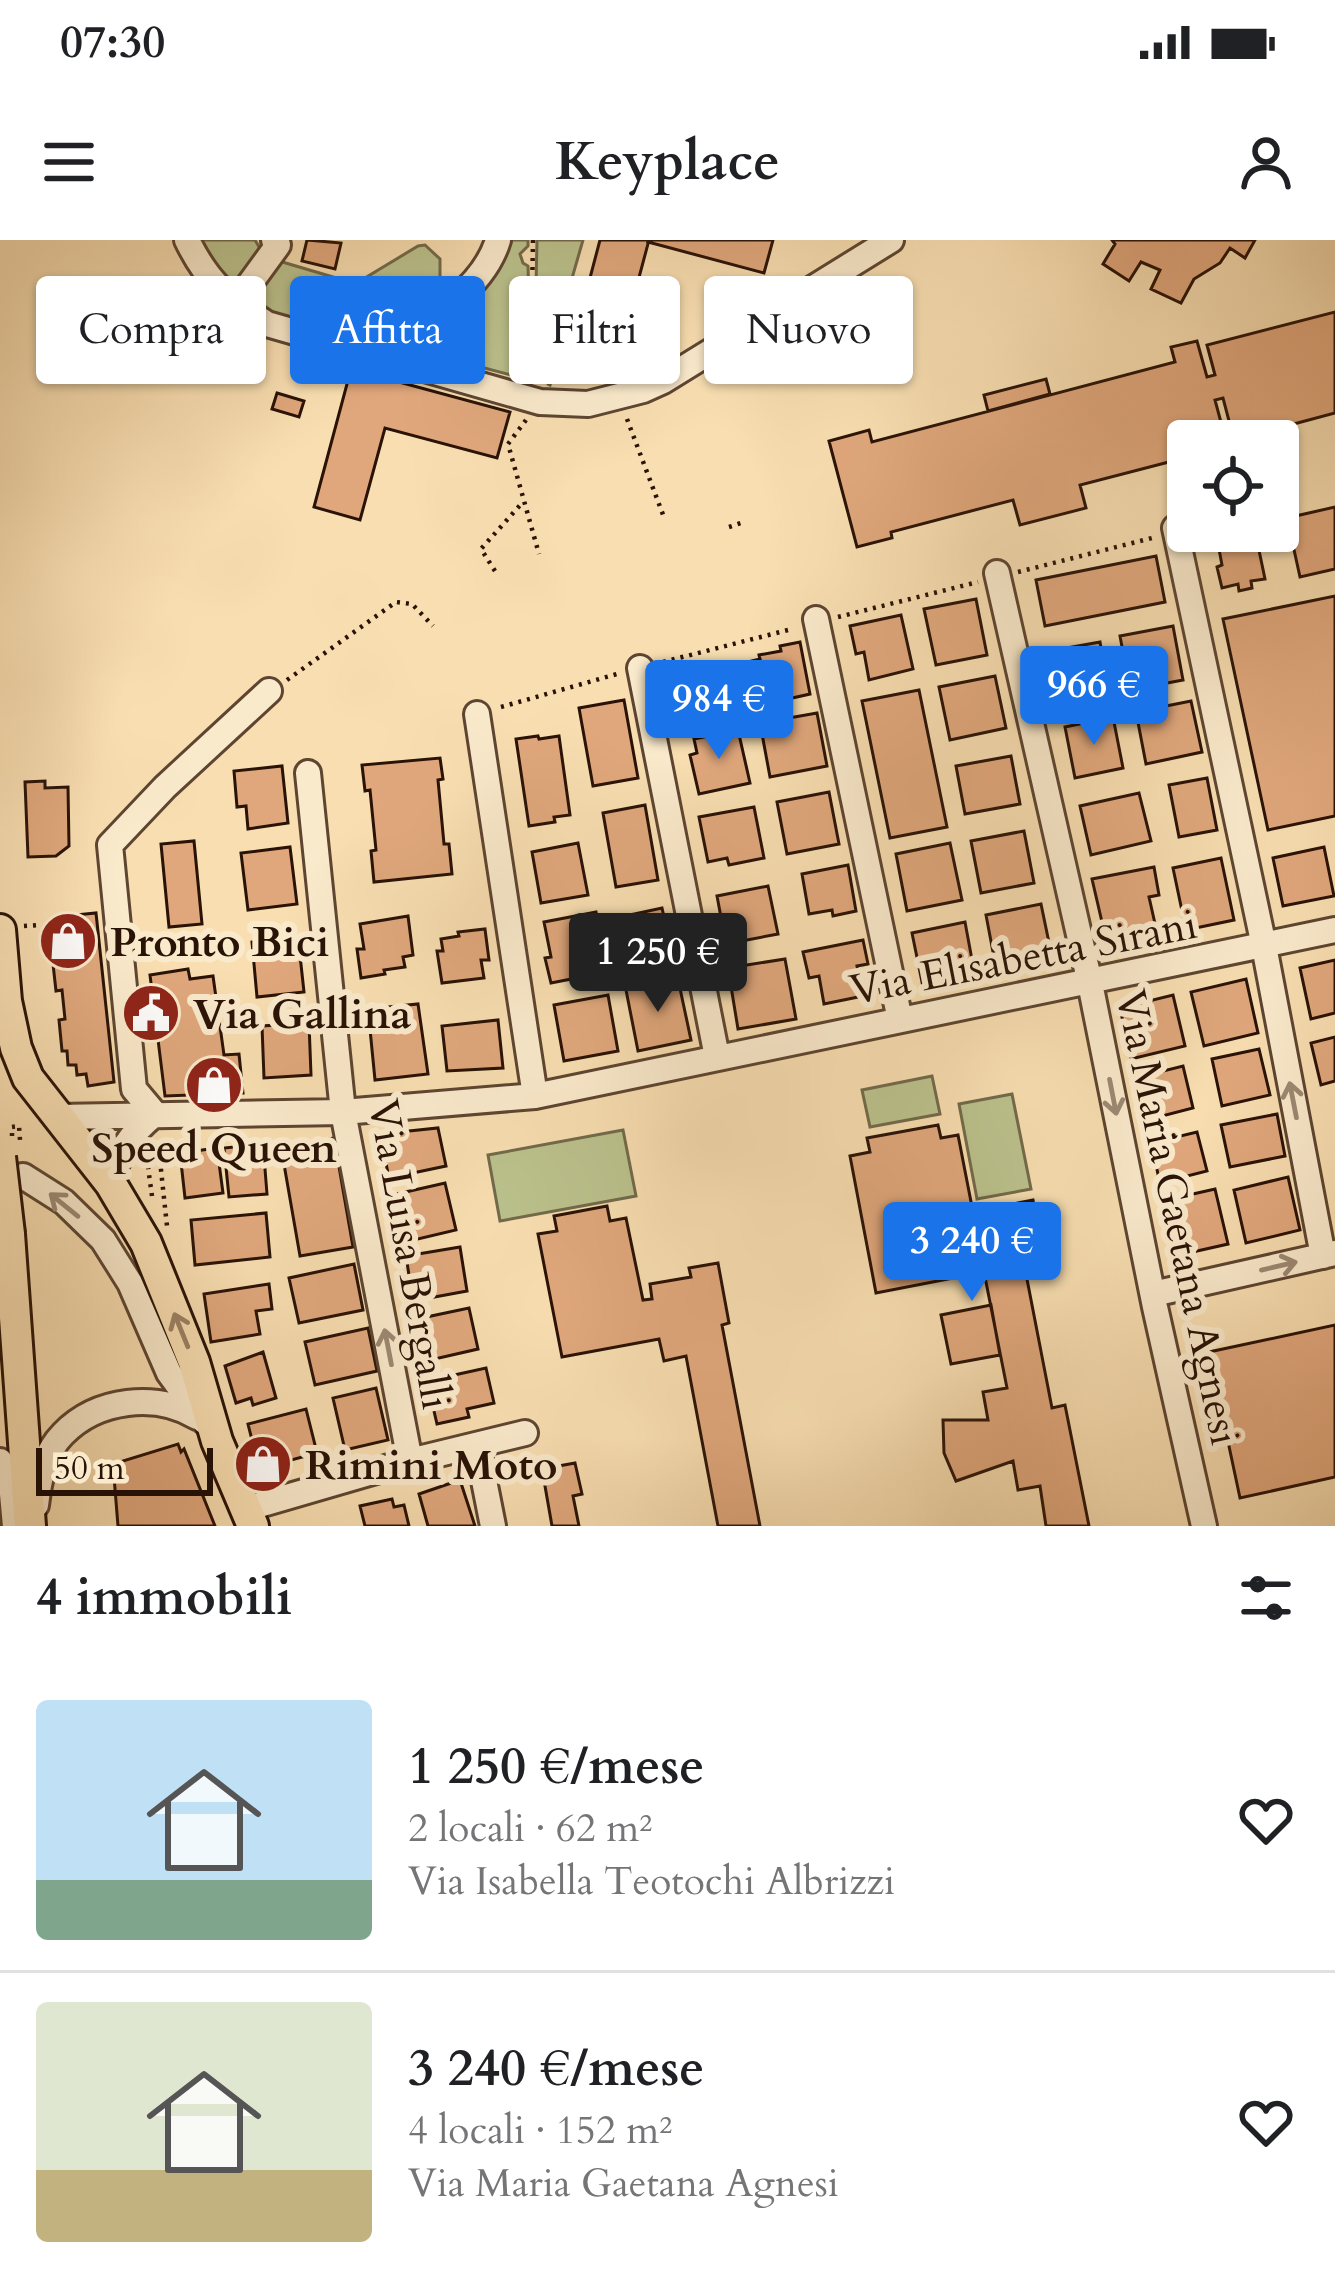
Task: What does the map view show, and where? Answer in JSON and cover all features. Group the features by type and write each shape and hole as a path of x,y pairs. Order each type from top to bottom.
{"main road":[{"path":"0,930 6,1001 28,1078 111,1184 146,1243 194,1362 210,1431 249,1517"},
{"path":"11,1166 8,1234 33,1526"}],"street":[{"path":"187,240 207,276"},
{"path":"255,276 278,244 274,240"},
{"path":"476,276 498,240"},
{"path":"478,384 540,402 588,404 618,397 663,381 891,240"},
{"path":"1153,1294 1329,1255 1180,552"},
{"name":"Via Maria Gaetana Agnesi","path":"997,573 1090,983 1204,1526"},
{"path":"816,619 900,1020"},
{"path":"640,668 717,1058"},
{"path":"111,1184 124,1143 154,1114 134,1089 110,845 269,691"},
{"path":"477,713 535,1096"},
{"name":"Via Luisa Bergalli","path":"308,773 344,1112 410,1461"},
{"name":"Via Elisabetta Sirani","path":"57,1118 344,1112 535,1096 1335,930"},
{"path":"11,1166 64,1202 103,1240 130,1283 169,1372 210,1431"},
{"path":"33,1526 44,1463 61,1435 84,1418 136,1401 168,1403 210,1431"},
{"path":"249,1517 410,1461 525,1433"},
{"path":"477,1445 493,1526"},
{"path":"0,1461 11,1483 14,1526"}],"path":[{"path":"618,397 665,520"},
{"path":"495,571 481,549 523,502"},
{"path":"729,527 744,522"},
{"path":"269,691 397,602 412,604 433,626"},
{"path":"150,1183 147,1160 160,1159"}],"green space":[{"path":"194,240 255,240 262,252 244,276 223,276"},
{"path":"512,240 528,240 520,254 528,276 509,276 509,374 485,368 485,284"},
{"path":"537,240 583,240 573,276 536,276"},
{"path":"425,245 440,259 440,276 368,276"},
{"path":"279,261 330,276 290,276 290,321 266,315 266,279"},
{"path":"932,1076 940,1114 870,1127 862,1090"},
{"path":"1012,1094 1031,1189 977,1199 959,1104"},
{"path":"623,1130 636,1196 500,1221 488,1155"}],"building":[{"path":"307,240 341,243 335,269 302,261"},
{"path":"600,240 649,240 639,276 590,276"},
{"path":"649,240 773,240 764,273"},
{"path":"1112,240 1255,240 1245,258 1230,248 1220,263 1194,279 1181,303 1151,289 1160,270 1141,262 1129,281 1103,264 1115,244"},
{"path":"1335,312 1335,413 1299,423 1229,420 1223,398 1215,400 1220,420 1167,420 1167,462 1080,485 1086,508 1020,525 1013,500 891,532 892,538 857,547 829,441 869,430 872,442 1175,362 1171,347 1197,341 1207,377 1215,375 1207,345"},
{"path":"1046,379 1050,394 988,411 984,395"},
{"path":"347,384 406,384 510,412 497,458 385,428 360,520 314,507"},
{"path":"277,393 304,401 299,417 272,409"},
{"path":"1335,507 1335,569 1300,577 1294,552 1299,552 1299,515"},
{"path":"1220,552 1259,552 1265,579 1251,581 1252,588 1239,591 1238,584 1222,588 1217,567 1222,565"},
{"path":"1156,556 1165,602 1045,626 1036,580"},
{"path":"1335,596 1335,816 1268,830 1223,619"},
{"path":"976,599 987,655 936,665 924,609"},
{"path":"901,615 913,669 869,680 864,652 856,654 850,626"},
{"path":"1173,626 1183,680 1130,690 1120,636"},
{"path":"800,642 810,694 759,700 756,688 749,689 743,663"},
{"path":"1100,642 1109,696 1059,704 1050,651"},
{"path":"723,665 733,708 682,719 673,678"},
{"path":"995,676 1006,728 950,740 939,687"},
{"path":"919,690 947,827 890,838 862,701"},
{"path":"624,700 638,778 593,786 579,708"},
{"path":"1191,701 1202,752 1146,764 1136,712"},
{"path":"817,713 827,766 770,777 760,723"},
{"path":"1113,717 1123,768 1075,778 1065,727"},
{"path":"738,730 750,783 699,794 690,755 697,753 694,739"},
{"path":"559,736 570,815 529,826 516,739"},
{"path":"1011,756 1020,804 965,814 956,766"},
{"path":"440,758 444,844 449,844 452,874 374,882 370,790 365,791 362,765"},
{"path":"282,766 288,823 248,829 246,806 237,807 234,771"},
{"path":"1207,778 1217,830 1179,837 1169,785"},
{"path":"45,781 45,788 68,787 69,846 56,856 28,857 25,782"},
{"path":"829,792 839,844 787,854 777,802"},
{"path":"1139,793 1151,841 1091,855 1080,806"},
{"path":"645,805 658,880 616,887 603,813"},
{"path":"754,807 764,858 729,865 727,858 708,862 699,817"},
{"path":"1024,831 1034,883 981,893 971,841"},
{"path":"194,841 202,924 169,927 161,844"},
{"path":"578,843 588,895 541,903 532,852"},
{"path":"950,843 962,900 907,911 896,854"},
{"path":"290,847 297,904 248,910 241,853"},
{"path":"1324,847 1334,896 1283,906 1273,858"},
{"path":"1221,858 1234,920 1186,930 1173,868"},
{"path":"848,865 856,911 809,914 802,874"},
{"path":"1154,867 1159,895 1149,897 1158,937 1108,948 1092,879"},
{"path":"768,886 778,934 726,944 717,896"},
{"path":"1041,904 1053,962 997,973 986,915"},
{"path":"662,908 673,957 625,962 616,918"},
{"path":"596,912 607,972 551,983 544,922"},
{"path":"96,913 114,1082 88,1086 86,1074 77,1075 76,1065 68,1065 67,1051 62,1051 62,990 56,991 52,955 56,955 54,934 67,933 66,924 76,923 75,915"},
{"path":"408,916 413,955 403,957 405,967 361,978 360,924"},
{"path":"965,922 975,976 923,987 912,933"},
{"path":"485,929 489,960 481,960 484,978 442,983 437,951 443,951 441,939"},
{"path":"298,937 304,992 257,997 252,942"},
{"path":"863,940 868,964 857,966 863,996 824,1004 819,976 809,978 803,952"},
{"path":"785,959 796,1019 738,1029 728,968"},
{"path":"1335,960 1335,1013 1311,1019 1300,968"},
{"path":"188,969 190,979 213,976 224,1055 239,1054 243,1093 165,1096 150,975"},
{"path":"678,979 691,1040 638,1051 626,990"},
{"path":"1246,979 1258,1033 1204,1046 1191,992"},
{"path":"608,995 618,1051 564,1061 554,1005"},
{"path":"1173,995 1185,1046 1131,1059 1120,1008"},
{"path":"418,1004 428,1074 375,1080 368,1009"},
{"path":"498,1020 503,1068 447,1071 442,1026"},
{"path":"309,1023 311,1075 264,1078 262,1026"},
{"path":"1335,1037 1335,1081 1321,1085 1311,1043"},
{"path":"1259,1049 1270,1095 1222,1106 1212,1059"},
{"path":"1183,1066 1193,1108 1147,1120 1139,1082"},
{"path":"1277,1114 1285,1156 1230,1167 1221,1125"},
{"path":"938,1125 941,1138 958,1135 973,1212 1033,1200 1039,1234 1019,1238 1052,1408 1065,1405 1089,1526 1046,1526 1040,1486 1018,1490 1013,1461 956,1481 944,1453 943,1420 988,1420 983,1392 1007,1388 984,1272 876,1293 850,1156 870,1152 867,1138"},
{"path":"438,1128 446,1166 389,1178 380,1134"},
{"path":"1197,1132 1207,1171 1160,1183 1151,1143"},
{"path":"334,1138 353,1247 300,1256 281,1147"},
{"path":"263,1144 267,1194 229,1197 224,1148"},
{"path":"217,1148 223,1193 185,1198 180,1153"},
{"path":"1288,1177 1300,1230 1246,1243 1234,1190"},
{"path":"445,1183 456,1230 401,1243 394,1216 401,1214 397,1194"},
{"path":"1215,1189 1228,1244 1175,1256 1162,1201"},
{"path":"607,1206 610,1221 626,1218 643,1300 652,1299 650,1284 691,1277 689,1268 718,1263 729,1323 722,1325 760,1526 718,1526 686,1356 664,1361 659,1339 562,1357 538,1234 557,1231 554,1216"},
{"path":"266,1213 270,1257 195,1265 191,1220"},
{"path":"460,1247 467,1291 413,1301 406,1256"},
{"path":"354,1264 363,1310 299,1323 289,1278"},
{"path":"269,1284 272,1309 256,1311 260,1334 211,1342 204,1294"},
{"path":"991,1305 1000,1355 951,1364 941,1315"},
{"path":"469,1308 478,1349 426,1361 417,1319"},
{"path":"1335,1325 1335,1477 1240,1498 1209,1352"},
{"path":"368,1328 377,1371 315,1385 305,1342"},
{"path":"263,1352 276,1398 253,1405 251,1398 236,1403 225,1366"},
{"path":"486,1368 494,1403 467,1409 469,1417 437,1424 427,1381"},
{"path":"376,1388 388,1440 345,1450 333,1398"},
{"path":"306,1409 317,1453 266,1467 262,1451 255,1452 248,1424"},
{"path":"178,1444 215,1526 118,1526 113,1464"},
{"path":"575,1463 582,1494 573,1496 579,1526 552,1526 542,1469"},
{"path":"460,1480 475,1526 428,1526 419,1494"},
{"path":"392,1499 394,1507 404,1505 409,1526 365,1526 360,1506"}],"place":[{"name":"Pronto Bici","path":"68,941"},
{"name":"Via Gallina","path":"151,1013"},
{"name":"Speed Queen","path":"214,1085"},
{"name":"Rimini Moto","path":"263,1464"}]}
